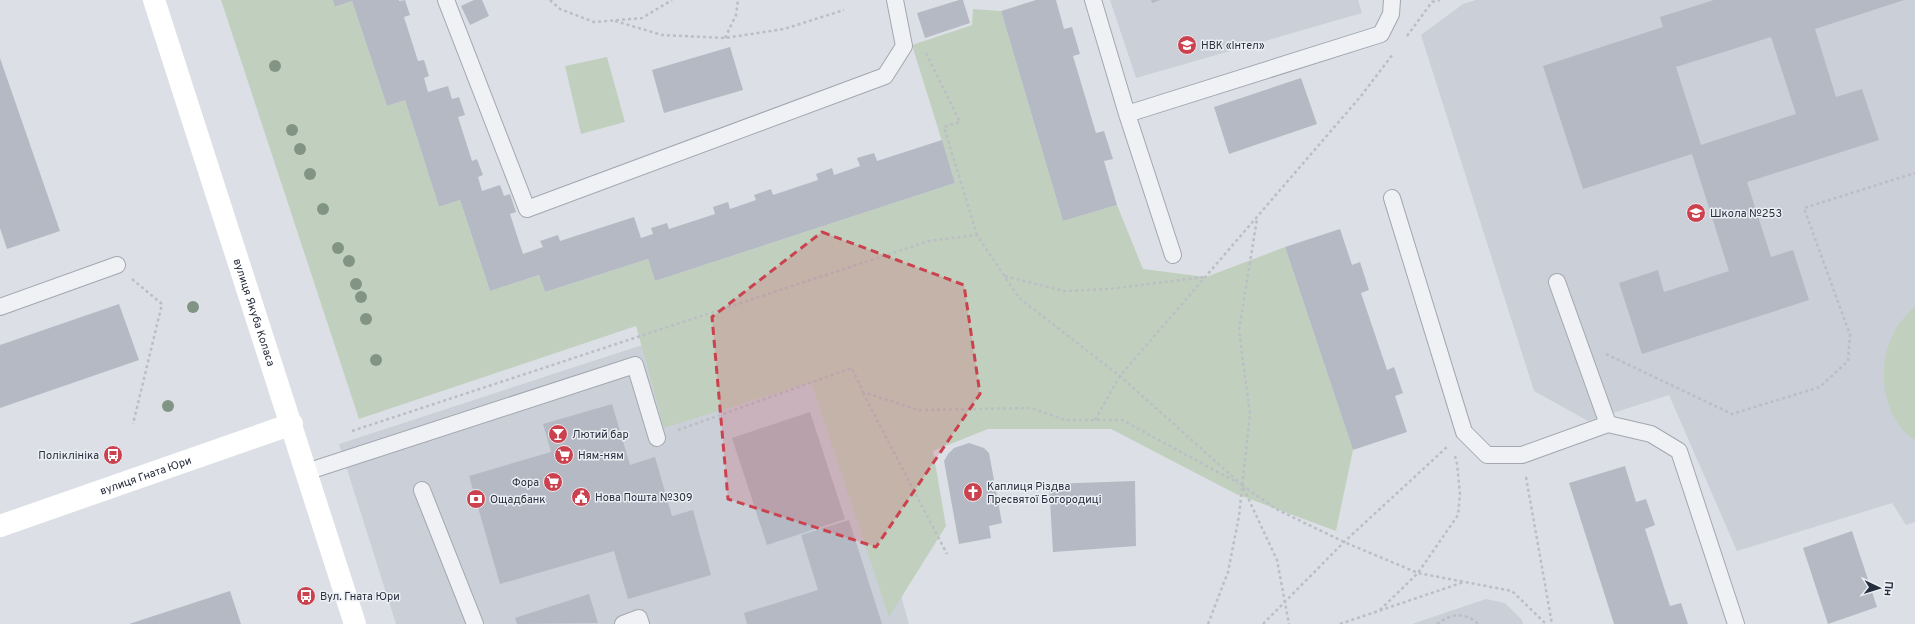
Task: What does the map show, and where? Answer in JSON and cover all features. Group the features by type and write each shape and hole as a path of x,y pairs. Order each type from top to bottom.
{"street":[{"name":"вулиця Якуба Коласа","path":"154,0 292,424 355,624"},
{"name":"вулиця Гната Юри","path":"0,526 292,424"}],"lane":[{"path":"446,0 527,209 885,76 904,46 895,0"},
{"path":"1093,0 1127,114 1173,255"},
{"path":"1127,114 1381,34 1390,14 1392,0"},
{"path":"1392,198 1464,432 1487,455 1522,455 1608,424 1651,434 1678,451 1736,624"},
{"path":"0,307 117,265"},
{"path":"1557,282 1608,424"},
{"path":"306,472 635,365 657,438"},
{"path":"422,490 475,624"},
{"path":"623,624 639,618 641,624"}],"path":[{"path":"550,0 560,9 594,22 642,18 672,0"},
{"path":"725,38 736,15 738,0"},
{"path":"1404,40 1432,2 1440,0"},
{"path":"614,21 662,35 725,38 784,29 844,10"},
{"path":"925,52 960,122 944,127 977,235 1019,298 1120,376 1242,485 1276,510 1344,542 1418,573 1512,591 1546,624"},
{"path":"1095,420 1120,376 1361,96 1394,52"},
{"path":"1575,330 1606,354 1732,414 1820,387 1848,361 1850,335 1804,208 1915,173"},
{"path":"1208,624 1228,572 1239,516 1250,414 1239,330 1258,217"},
{"path":"352,431 929,240 977,235"},
{"path":"117,265 162,304 133,424"},
{"path":"1004,276 1064,291 1109,289 1206,277"},
{"path":"657,438 852,368 947,554"},
{"path":"863,392 918,410 1031,408 1065,420 1122,420 1242,485 1277,560 1289,624"},
{"path":"1263,624 1344,542 1464,432"},
{"path":"1380,610 1418,573 1458,515 1460,494 1457,464 1451,444"},
{"path":"1522,455 1552,624"},
{"path":"1340,624 1464,582"},
{"path":"1437,624 1454,615 1473,619 1478,624"}],"highlighted area":[{"path":"822,232 964,285 980,394 876,547 728,499 712,317"}],"shaded area":[{"name":"НВК «Інтел»","path":"1110,0 1358,0 1362,13 1136,78"},
{"name":"Школа №253","path":"1476,0 1915,0 1915,522 1906,525 1892,503 1737,551 1669,395 1588,421 1534,391 1421,35 1463,4"},
{"path":"814,289 909,624 396,624 339,444"},
{"path":"1486,599 1505,603 1522,620 1523,624 1412,624"}],"green space":[{"path":"221,0 333,0 336,7 352,1 387,106 405,100 439,207 460,200 490,291 539,275 545,292 648,259 655,281 955,183 912,45 972,25 973,9 1001,11 1063,221 1117,205 1143,269 1206,277 1285,247 1353,450 1336,531 1236,494 1111,429 988,429 933,451 946,526 889,617 811,382 664,428 636,326 359,419"},
{"path":"607,57 625,122 581,134 565,66"},
{"path":"1915,307 1915,440 1902,429 1893,415 1887,400 1884,383 1884,366 1887,349 1893,334 1902,320"}],"building":[{"path":"333,0 405,0 410,15 404,17 418,61 424,60 429,76 424,78 428,92 448,86 452,99 459,97 465,115 458,117 472,161 477,159 483,175 478,177 482,191 500,185 504,196 510,194 516,212 510,214 523,254 543,247 540,241 558,235 560,241 634,217 641,238 653,234 651,228 667,223 669,229 715,214 713,207 728,202 730,209 756,200 754,195 771,189 773,195 818,180 816,174 832,168 834,175 860,166 857,158 874,153 877,161 942,140 955,183 655,281 648,259 545,292 539,275 490,291 460,200 439,207 405,100 387,106 352,1 335,7"},
{"path":"474,0 482,0 489,16 470,25 461,6"},
{"path":"963,0 970,23 925,38 917,13"},
{"path":"1036,0 1056,0 1064,29 1072,27 1080,54 1073,56 1096,133 1104,131 1113,159 1104,161 1117,205 1063,221 1001,11"},
{"path":"1151,0 1160,0 1152,3"},
{"path":"1714,0 1904,0 1815,29 1836,97 1862,89 1879,140 1747,182 1771,257 1793,250 1809,300 1642,354 1619,283 1658,270 1664,292 1729,271 1692,154 1583,189 1543,66 1663,27 1660,17","holes":["1771,37 1796,114 1701,145 1676,67"]},
{"path":"730,47 743,90 664,113 652,70"},
{"path":"0,58 60,231 7,249 0,228"},
{"path":"1301,78 1317,124 1229,154 1214,107"},
{"path":"1340,229 1352,265 1360,262 1369,290 1361,293 1387,370 1394,367 1403,393 1395,396 1407,432 1353,450 1285,247"},
{"path":"119,304 139,360 0,408 0,345"},
{"path":"612,404 630,465 655,457 672,516 693,510 711,575 628,599 614,551 500,584 469,476 551,452 543,424"},
{"path":"810,412 845,519 767,545 732,438"},
{"name":"Каплиця Різдва Пресвятої Богородиці","path":"969,443 984,448 989,453 1002,523 989,526 991,538 959,544 944,461 954,448"},
{"path":"1625,466 1636,502 1646,499 1655,525 1645,529 1670,606 1681,603 1688,624 1614,624 1569,483"},
{"path":"1135,481 1136,546 1053,552 1049,484"},
{"path":"849,520 882,624 747,624 744,613 818,590 801,535"},
{"path":"1852,531 1877,607 1828,624 1803,548"},
{"path":"230,591 241,624 129,624"},
{"path":"589,594 598,623 517,624 515,618"}],"place":[{"name":"НВК «Інтел»","path":"1187,45"},
{"name":"Школа №253","path":"1696,213"},
{"name":"Лютий бар","path":"558,434"},
{"name":"Поліклініка","path":"113,455"},
{"name":"Ням-ням","path":"564,455"},
{"name":"Фора","path":"553,482"},
{"name":"Каплиця Різдва Пресвятої Богородиці","path":"973,492"},
{"name":"Нова Пошта №309","path":"581,497"},
{"name":"Ощадбанк","path":"476,499"},
{"name":"Вул. Гната Юри","path":"306,596"}]}
